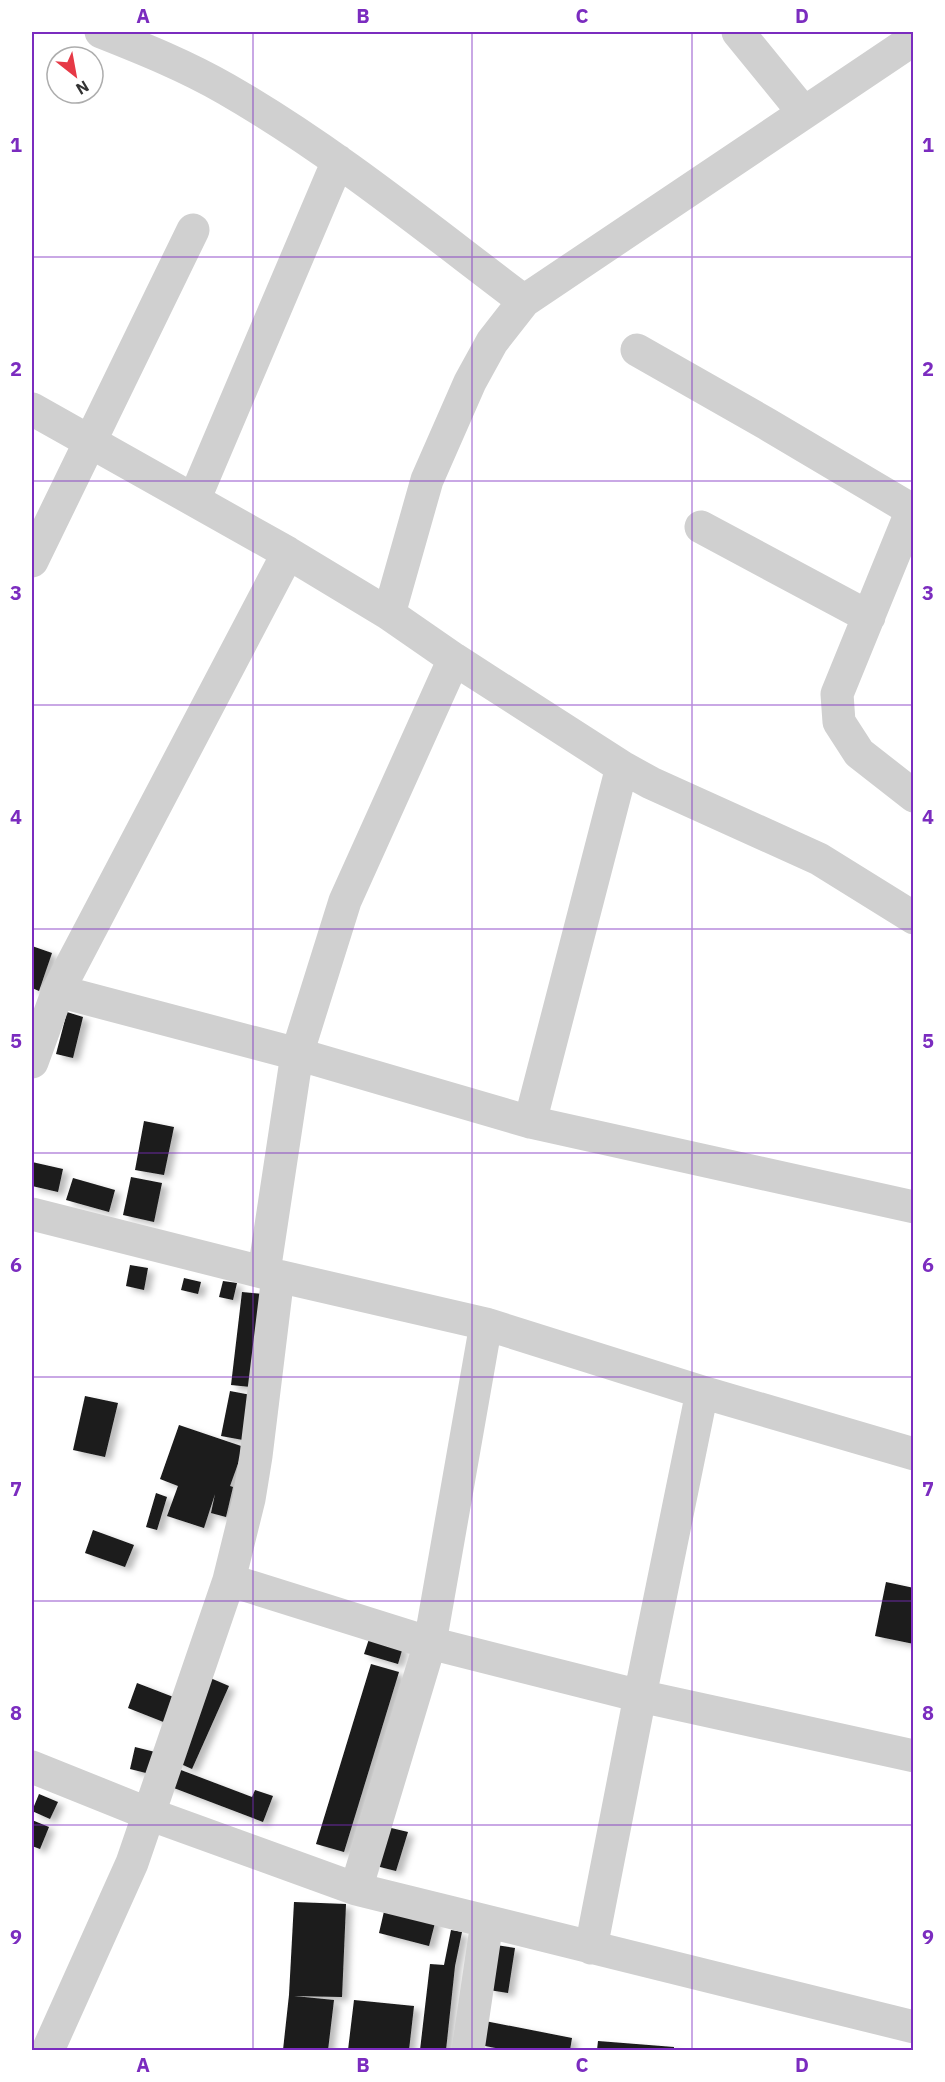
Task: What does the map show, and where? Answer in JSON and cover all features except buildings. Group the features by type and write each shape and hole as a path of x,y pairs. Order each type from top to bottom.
{"street":[{"path":"101,32 168,59 268,114 338,161 524,301"},
{"path":"738,32 804,113"},
{"path":"389,614 427,480 470,382 492,342 524,301 914,39"},
{"path":"194,500 338,161"},
{"path":"32,561 193,230"},
{"path":"637,350 913,511 837,694 839,722 860,753 914,796"},
{"path":"32,409 288,552 389,614 454,659 622,767 651,783 819,859 914,918"},
{"path":"701,527 869,617"},
{"path":"32,1062 58,991 288,552"},
{"path":"48,2050 132,1863 229,1580 249,1499 256,1456 271,1274 297,1054 345,901 454,659"},
{"path":"530,1122 622,767"},
{"path":"58,991 297,1054 530,1122 914,1207"},
{"path":"34,1224 271,1274 486,1324 702,1392 914,1454"},
{"path":"356,1889 430,1643 486,1324"},
{"path":"591,1948 702,1392"},
{"path":"229,1580 430,1643 640,1696 914,1756"},
{"path":"32,1767 149,1814 356,1889 914,2027"},
{"path":"468,2050 487,1922"}]}
